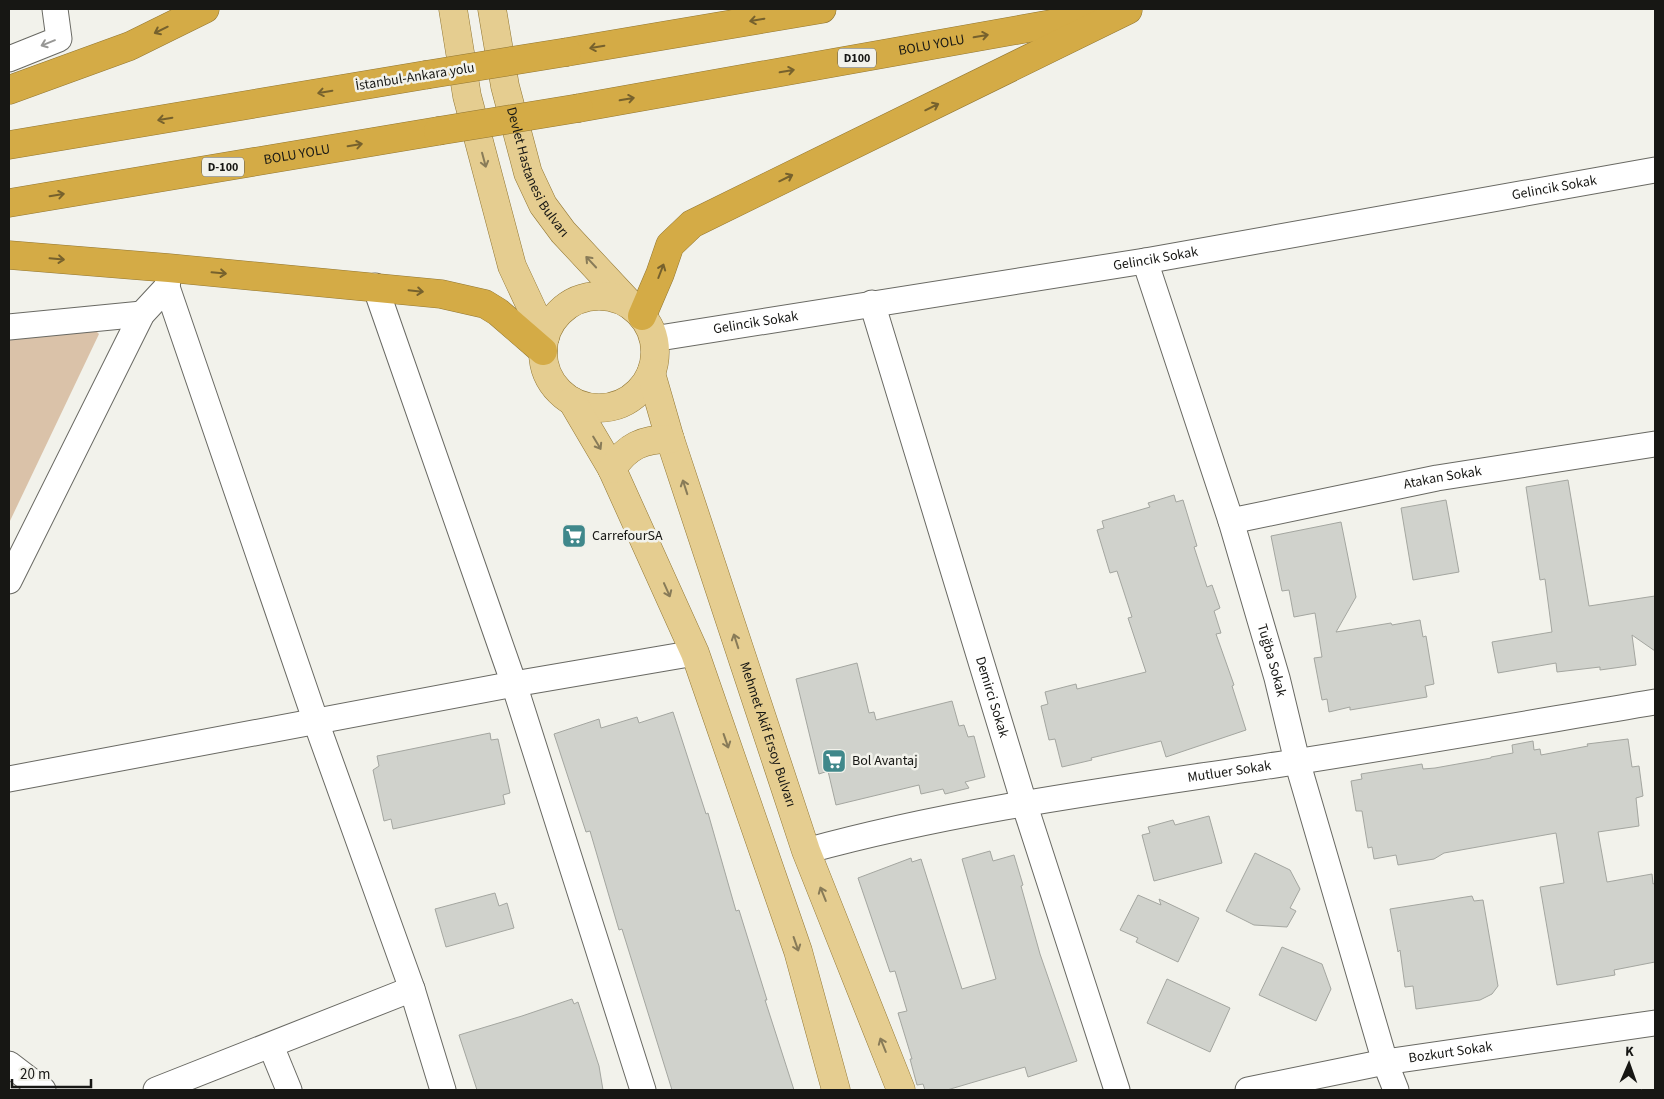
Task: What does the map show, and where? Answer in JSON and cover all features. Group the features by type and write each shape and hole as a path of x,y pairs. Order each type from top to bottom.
{"highway":[{"path":"9,90 130,46 205,9"},
{"name":"İstanbul-Ankara yolu","path":"9,145 822,9"},
{"path":"644,322 670,245 692,224 1132,9"},
{"name":"BOLU YOLU","path":"9,203 579,108 1132,9"},
{"path":"15,258 168,277 375,286 442,294 485,304 544,344"}],"main road":[{"path":"453,9 467,96 512,266 544,344"},
{"name":"Devlet Hastanesi Bulvarı","path":"492,9 505,86 528,173 544,205 563,232 644,322"},
{"path":"611,297 624,302 644,322 655,356 646,383 628,400 606,408 594,408 582,406 557,390 547,374 542,356 550,324 570,304 583,298 611,297"},
{"name":"Mehmet Akif Ersoy Bulvarı","path":"651,372 670,440 806,851 901,1090"},
{"path":"572,401 612,469 695,653 798,951 836,1090"},
{"path":"612,469 620,457 642,442 656,439 670,440"}],"street":[{"path":"9,59 59,39 55,9"},
{"name":"Gelincik Sokak","path":"644,322 704,332 872,303 1144,262 1655,170"},
{"name":"Tuğba Sokak","path":"1144,262 1231,522 1277,678 1298,761 1386,1062 1396,1090"},
{"path":"9,581 16,553 142,314 168,277"},
{"path":"168,277 316,722 412,989 443,1090"},
{"path":"375,286 514,684 643,1090"},
{"name":"Demirci Sokak","path":"872,303 1024,803 1117,1090"},
{"path":"9,327 142,314"},
{"name":"Atakan Sokak","path":"1231,522 1437,478 1655,444"},
{"path":"9,779 514,684 695,653"},
{"name":"Mutluer Sokak","path":"806,851 846,840 1024,803 1298,761 1655,702"},
{"path":"156,1090 412,989"},
{"name":"Bozkurt Sokak","path":"1248,1090 1386,1062 1655,1023"},
{"path":"271,1046 289,1090"},
{"path":"9,1064 43,1090"}],"shaded area":[{"path":"92,327 99,334 9,523 9,340"}],"building":[{"path":"1568,480 1589,606 1655,596 1655,651 1632,635 1636,665 1600,670 1600,667 1557,672 1556,663 1498,673 1492,642 1552,632 1545,579 1540,580 1526,487"},
{"path":"1174,495 1176,502 1183,500 1197,546 1194,547 1207,587 1212,585 1220,608 1214,611 1221,633 1216,634 1234,685 1232,686 1246,730 1166,757 1161,741 1062,767 1055,739 1049,740 1041,706 1048,704 1045,692 1076,684 1077,689 1146,672 1128,618 1132,617 1117,571 1110,573 1097,530 1104,528 1102,521 1150,507 1148,503"},
{"path":"1446,500 1459,572 1413,580 1401,508"},
{"path":"1341,522 1356,597 1336,632 1420,620 1423,637 1426,636 1434,684 1425,686 1427,697 1350,710 1350,707 1329,712 1327,699 1322,700 1314,658 1322,657 1315,613 1294,617 1289,590 1282,591 1271,536"},
{"path":"857,663 869,713 874,712 876,720 952,701 959,726 964,725 968,737 974,736 985,777 965,782 969,788 945,794 943,789 921,794 919,785 836,805 828,771 819,774 796,679"},
{"path":"673,712 706,814 708,813 736,911 739,910 794,1090 672,1090 622,929 619,930 590,831 586,832 554,734 599,719 601,728 637,717 639,723"},
{"path":"490,733 491,740 498,739 510,793 503,795 505,804 393,829 391,819 384,821 373,770 379,766 377,756"},
{"path":"1628,739 1632,767 1639,766 1643,796 1636,798 1639,826 1598,832 1607,882 1652,874 1653,884 1655,883 1655,962 1614,970 1615,975 1557,985 1540,887 1564,883 1556,833 1444,853 1434,859 1398,865 1396,855 1374,859 1372,847 1368,848 1362,811 1356,811 1351,781 1362,779 1361,774 1422,764 1423,769 1435,768 1491,758 1513,753 1512,745 1533,741 1534,750 1540,749 1541,755 1588,746 1587,744"},
{"path":"1209,816 1222,863 1154,881 1142,835 1150,833 1148,827 1173,820 1175,825"},
{"path":"990,851 993,861 1014,855 1040,954 1077,1061 1028,1077 1025,1067 947,1090 925,1090 923,1084 917,1085 910,1059 912,1059 898,1013 907,1011 895,971 890,972 858,878 911,858 912,862 921,859 962,989 996,979 962,859"},
{"path":"1255,853 1290,870 1300,889 1290,908 1296,911 1287,927 1254,925 1226,911"},
{"path":"495,893 499,906 507,903 514,928 446,947 435,909"},
{"path":"1138,895 1161,905 1159,899 1199,918 1178,962 1136,942 1138,938 1120,930"},
{"path":"1472,896 1474,901 1483,900 1498,986 1492,994 1480,1000 1416,1009 1413,986 1405,987 1400,950 1398,952 1390,909"},
{"path":"1282,947 1322,964 1331,989 1316,1021 1259,995"},
{"path":"1167,979 1230,1008 1210,1052 1147,1023"},
{"path":"572,999 574,1004 578,1002 599,1066 603,1090 477,1090 459,1035"}],"place":[{"name":"CarrefourSA","path":"574,536"},
{"name":"Bol Avantaj","path":"834,761"}]}
